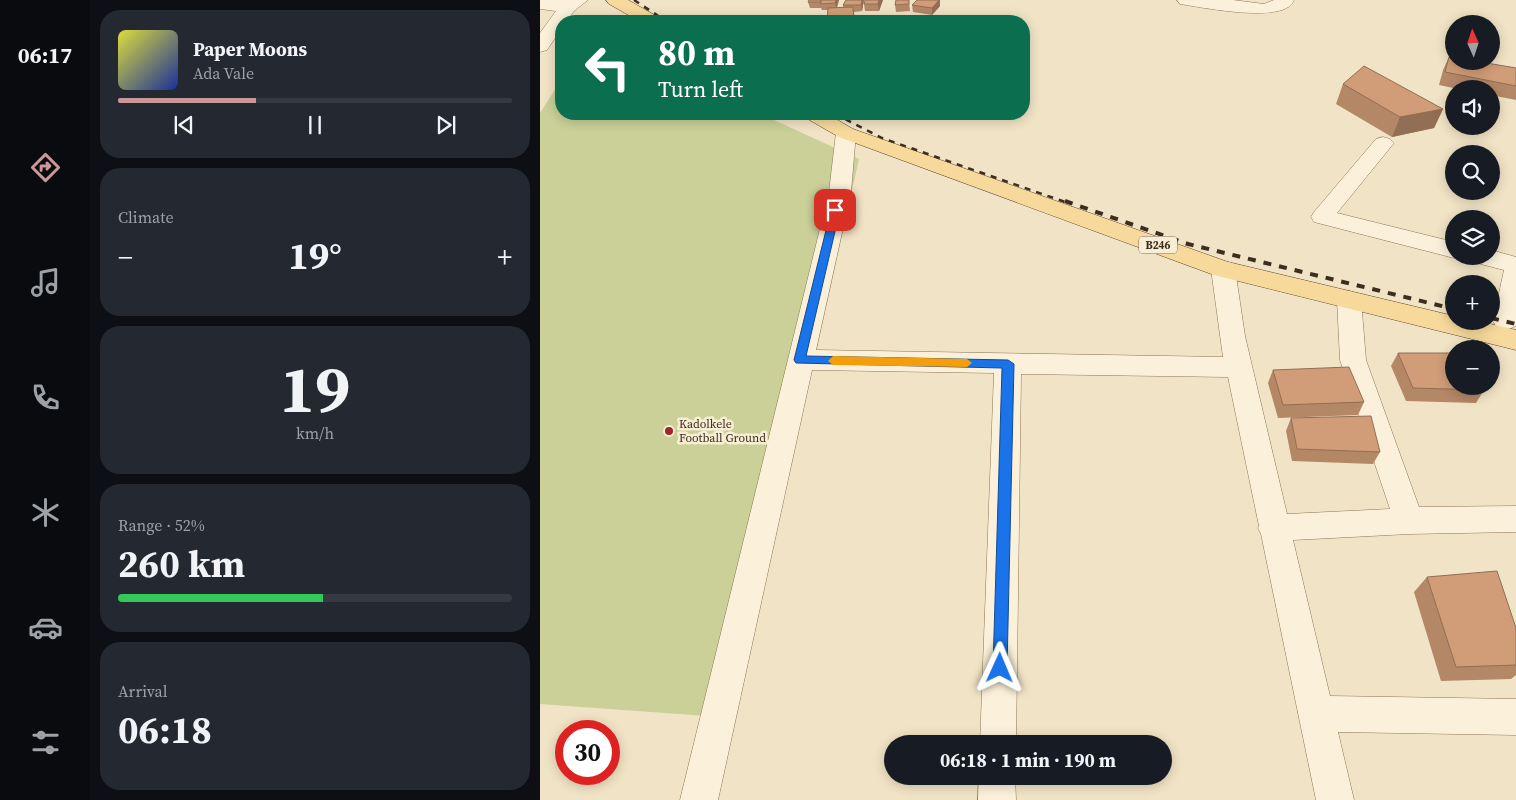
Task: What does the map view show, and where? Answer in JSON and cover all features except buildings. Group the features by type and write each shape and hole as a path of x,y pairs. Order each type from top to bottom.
{"main road":[{"path":"615,0 641,15"},
{"name":"B246","path":"823,120 846,133 1223,269 1349,300 1511,331"}],"street":[{"path":"1186,0 1266,9 1285,2 1285,0"},
{"path":"540,4 573,3"},
{"path":"564,15 573,3"},
{"path":"540,46 555,26"},
{"path":"700,800 840,192 846,133"},
{"path":"1383,143 1322,217 1445,248"},
{"path":"1500,261 1516,265"},
{"path":"1223,269 1232,336 1273,528 1317,714 1335,800"},
{"path":"1511,331 1516,270"},
{"path":"1349,300 1353,360 1409,521"},
{"path":"800,360 1239,367"},
{"path":"998,735 1008,364"},
{"path":"1273,528 1409,521 1516,519"},
{"path":"1317,714 1516,717"},
{"path":"997,785 997,800"}],"green space":[{"name":"Kadolkele Football Ground","path":"555,89 555,120 774,120 859,159 735,718 540,704 540,113"}],"railway":[{"path":"634,0 657,15"},
{"path":"847,120 882,138 1068,203"},
{"path":"1065,201 1188,244 1445,307"},
{"path":"1500,320 1516,324"}],"slow traffic":[{"path":"833,361 967,363"}],"place":[{"name":"Kadolkele Football Ground","path":"669,431"}],"route":[{"path":"835,210 800,360 1008,364 1000,668"}]}
